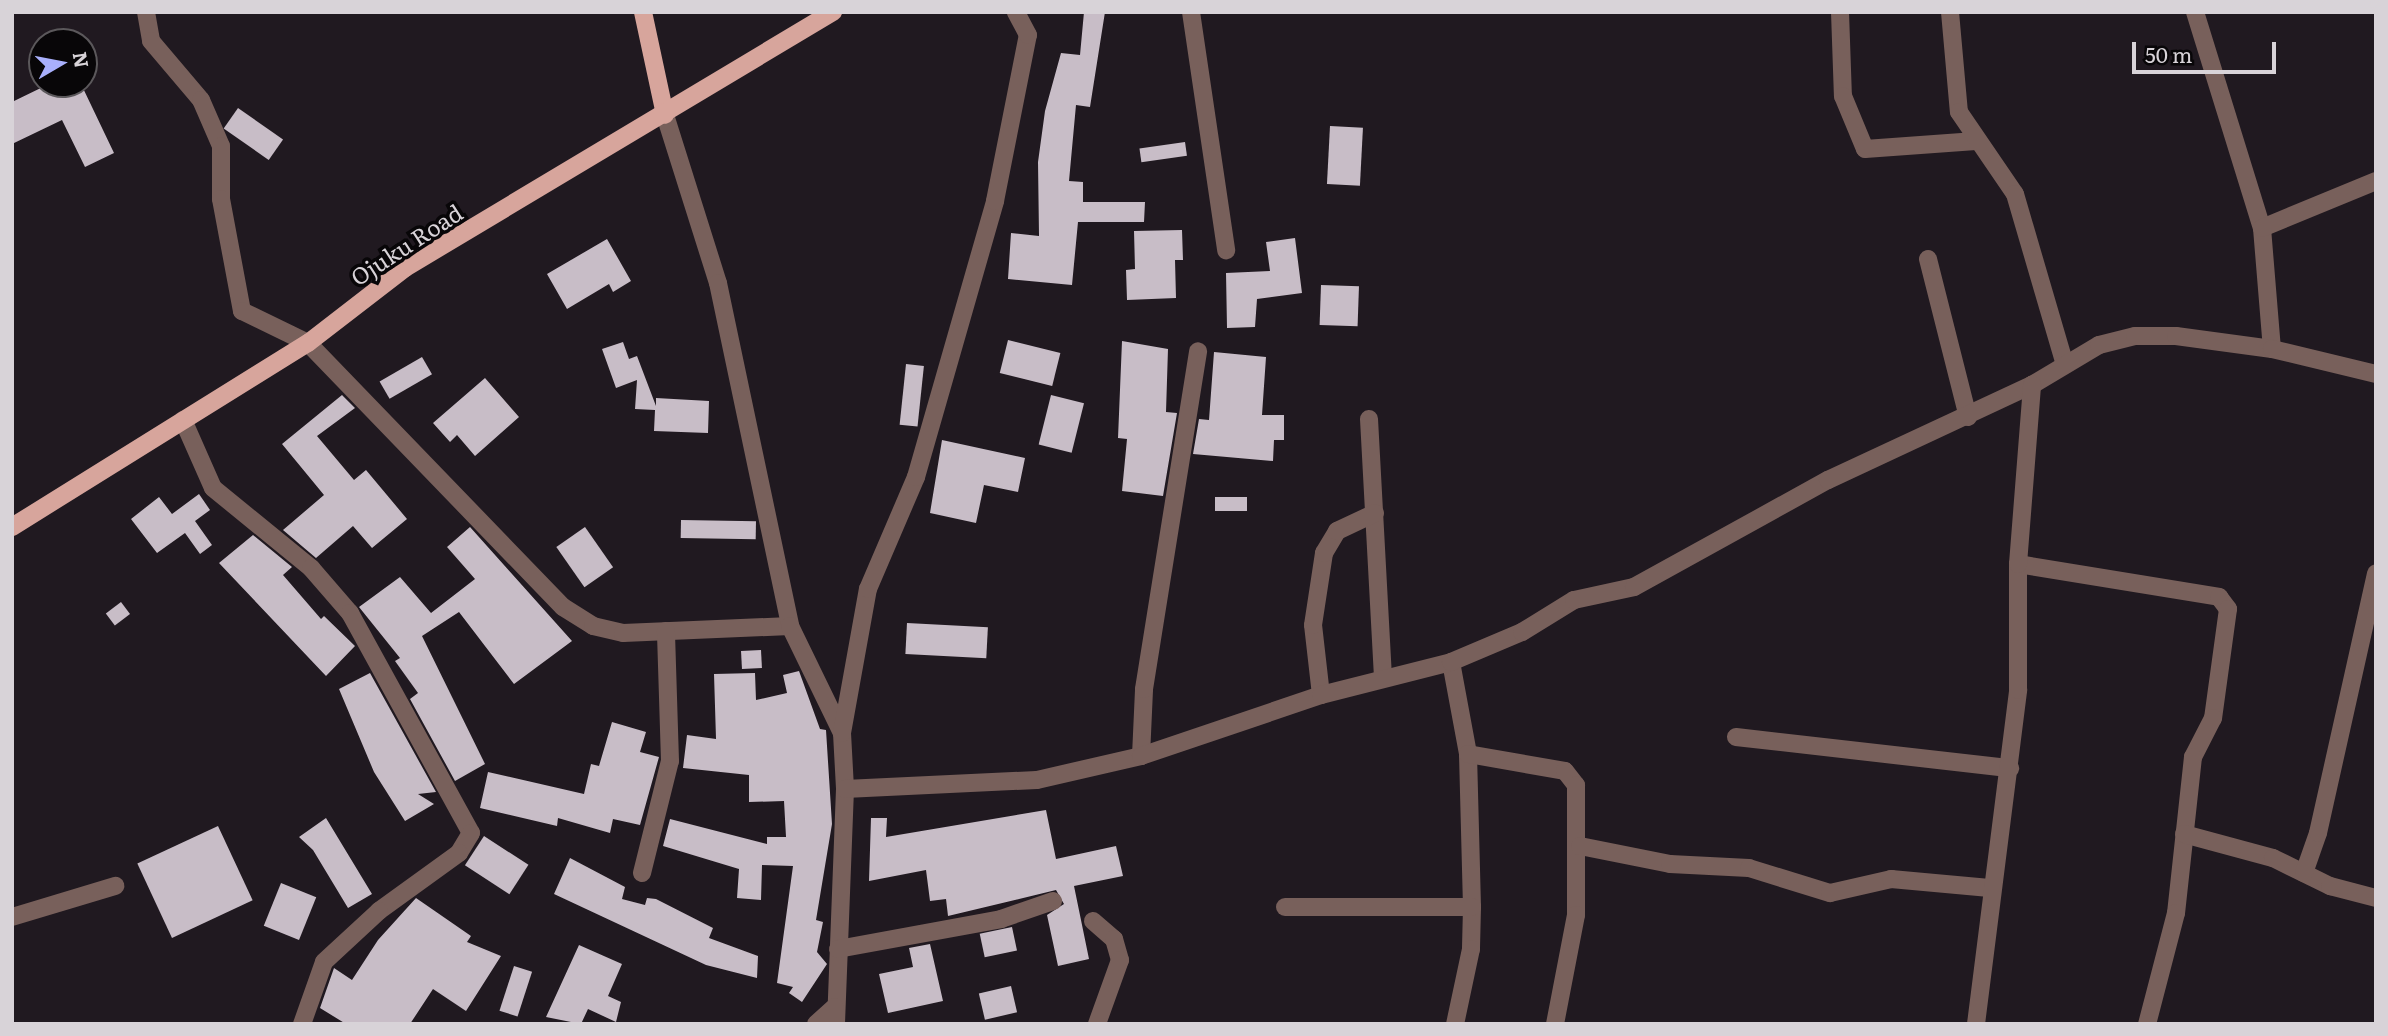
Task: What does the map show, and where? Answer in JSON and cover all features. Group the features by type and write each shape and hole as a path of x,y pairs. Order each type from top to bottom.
{"main road":[{"path":"643,12 665,115"},
{"name":"Ojuku Road","path":"12,527 308,342 405,268 665,115 833,12"}],"street":[{"path":"146,12 151,41 201,100 220,146 220,199 242,311 308,342 563,607 613,631 790,626"},
{"path":"816,1024 836,1016 845,789 842,733 868,589 916,477 995,201 1028,35 1016,12"},
{"path":"1191,12 1226,250"},
{"path":"1840,12 1843,96 1865,149 1976,141"},
{"path":"1950,12 1959,112 1976,141 2000,166 2015,194 2065,365"},
{"path":"2195,12 2262,228 2272,349"},
{"path":"665,115 718,283 790,626 842,733"},
{"path":"2262,228 2376,181"},
{"path":"1928,259 1968,417"},
{"path":"845,789 1037,780 1141,756 1321,695 1383,677 1451,662 1522,632 1574,600 1634,587 1828,480 1968,417 2032,385 2099,345 2135,336 2272,349 2376,374"},
{"path":"1141,756 1144,689 1198,351"},
{"path":"1976,1024 1990,888 2010,768 2018,690 2018,564 2032,385"},
{"path":"1369,419 1383,677"},
{"path":"183,420 213,488 312,568 350,613 471,833 459,853 379,911 324,962 302,1024"},
{"path":"1321,695 1312,625 1324,553 1337,531 1375,513"},
{"path":"2018,564 2219,597 2227,603 2219,690 2213,719 2193,757 2176,913 2147,1024"},
{"path":"2304,873 2376,573"},
{"path":"642,873 670,761 666,631"},
{"path":"1451,662 1468,754 1472,907 1471,948 1455,1024"},
{"path":"1736,737 2010,768"},
{"path":"1468,754 1565,771 1576,785 1580,846 1576,915 1555,1024"},
{"path":"2184,834 2273,858 2304,873 2376,898"},
{"path":"1580,846 1670,864 1749,868 1830,892 1891,879 1990,888"},
{"path":"12,917 115,886"},
{"path":"838,949 1001,919 1054,901"},
{"path":"1285,906 1472,907"},
{"path":"1093,921 1114,939 1120,960 1097,1024"}],"building":[{"path":"1084,12 1105,12 1090,107 1076,105 1069,181 1083,182 1083,202 1145,202 1144,222 1078,222 1072,285 1008,279 1011,233 1039,236 1038,162 1045,111 1061,53 1080,55"},
{"path":"28,94 28,98 88,98 114,153 85,167 62,120 12,144 12,102"},
{"path":"238,108 283,140 269,160 224,128"},
{"path":"1330,126 1363,128 1360,186 1327,184"},
{"path":"1185,142 1187,156 1141,162 1139,148"},
{"path":"1182,230 1183,260 1175,260 1176,298 1127,300 1126,270 1135,269 1134,231"},
{"path":"1295,238 1302,293 1257,299 1255,327 1227,328 1226,273 1270,271 1266,242"},
{"path":"607,239 631,281 613,292 609,284 567,309 547,274"},
{"path":"1321,285 1359,286 1358,326 1320,325"},
{"path":"1008,340 1060,353 1052,386 1000,373"},
{"path":"1122,341 1168,349 1166,412 1177,413 1163,496 1122,491 1127,439 1118,438"},
{"path":"623,342 629,359 637,356 656,406 656,398 709,401 708,433 654,431 655,410 635,409 637,380 616,388 602,349"},
{"path":"1214,352 1266,357 1262,415 1284,415 1284,440 1274,440 1273,461 1193,454 1199,419 1209,420"},
{"path":"422,357 432,374 390,399 380,382"},
{"path":"906,364 924,366 918,427 900,425"},
{"path":"485,378 519,417 475,456 457,435 450,442 433,423"},
{"path":"342,395 355,408 317,436 354,480 366,470 407,519 372,548 353,526 316,558 283,530 324,495 282,444"},
{"path":"1051,395 1084,403 1072,453 1039,444"},
{"path":"942,440 1025,458 1018,492 984,485 976,523 930,513"},
{"path":"199,494 210,510 195,521 212,545 200,554 185,533 157,553 131,519 159,497 172,514"},
{"path":"1215,497 1247,497 1247,511 1215,511"},
{"path":"681,520 756,521 756,539 681,538"},
{"path":"470,527 572,641 514,684 459,612 422,636 485,764 455,781 410,699 418,693 395,661 400,658 359,607 400,577 431,613 475,579 447,547"},
{"path":"585,527 613,567 584,587 556,547"},
{"path":"253,535 292,567 283,575 321,619 324,616 355,646 326,676 219,563"},
{"path":"121,602 130,614 115,625 106,613"},
{"path":"907,623 988,627 986,658 905,654"},
{"path":"761,650 762,668 742,669 741,651"},
{"path":"799,671 820,729 826,730 832,824 816,920 823,922 817,952 827,964 802,1002 789,993 793,987 777,983 793,866 762,865 761,900 737,898 739,869 663,846 670,819 767,844 767,837 786,837 784,801 749,802 749,775 683,768 687,735 716,739 714,674 755,673 756,700 787,693 783,675"},
{"path":"370,673 436,792 418,794 434,804 405,821 374,772 339,689"},
{"path":"612,722 646,732 640,752 659,757 640,825 613,819 610,833 558,818 557,826 480,808 488,772 584,794 591,764 599,766"},
{"path":"1046,810 1056,859 1116,846 1123,876 1074,886 1089,959 1058,966 1047,915 1064,904 1056,890 948,916 946,899 930,901 926,870 869,881 871,818 887,818 886,837"},
{"path":"326,818 372,894 348,908 313,850 299,837"},
{"path":"218,826 253,900 172,938 137,864"},
{"path":"484,836 528,865 509,894 465,865"},
{"path":"570,858 625,887 622,899 645,905 647,898 656,899 713,928 709,938 758,956 757,978 706,965 554,894"},
{"path":"281,883 316,897 299,940 264,926"},
{"path":"416,898 471,936 467,942 501,956 466,1011 433,989 410,1024 346,1024 320,1008 334,968 352,980 378,940"},
{"path":"1012,927 1017,950 985,957 980,934"},
{"path":"930,944 943,1001 888,1013 879,974 913,967 909,948"},
{"path":"579,945 622,964 608,996 621,1002 616,1022 588,1009 581,1024 546,1017"},
{"path":"514,966 532,972 518,1017 499,1011"},
{"path":"1011,986 1017,1012 985,1020 979,993"}]}
